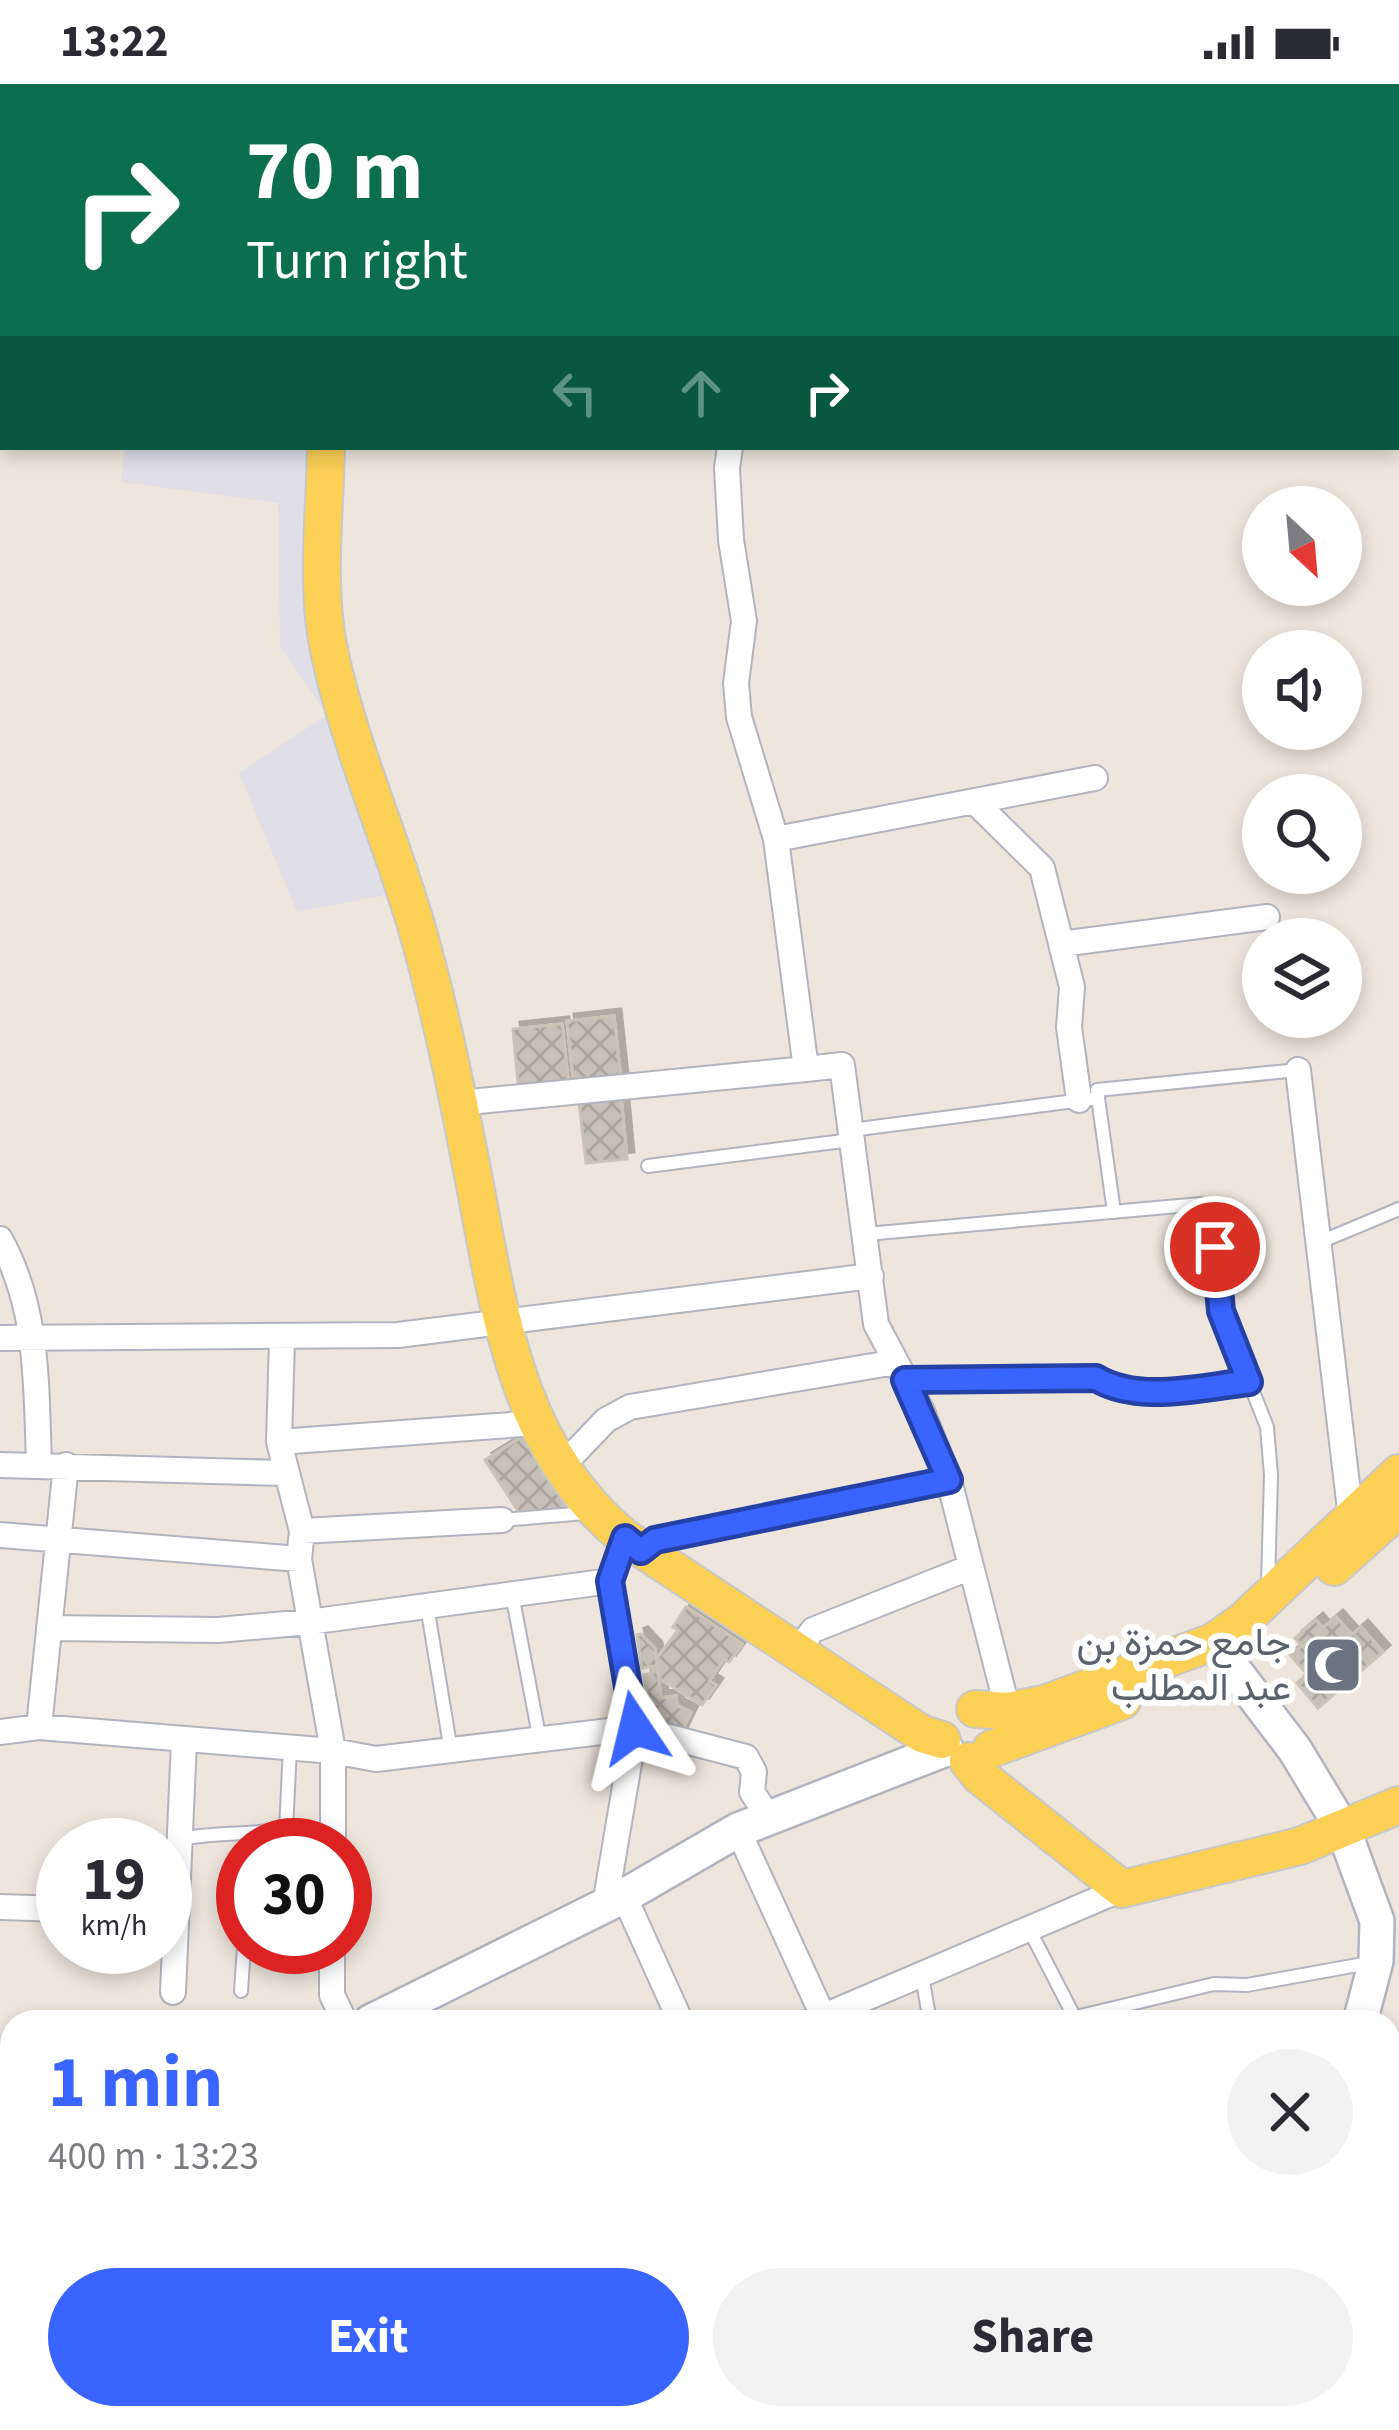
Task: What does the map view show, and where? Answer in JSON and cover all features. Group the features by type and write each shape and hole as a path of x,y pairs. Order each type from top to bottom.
{"main road":[{"path":"326,450 323,604 330,655 418,934 459,1103 502,1325 536,1423 560,1468 593,1512 633,1545 922,1734 962,1750 1061,1726 1219,1651 1399,1509"},
{"path":"1399,1473 1268,1597 1219,1651 1044,1704 958,1710 945,1723 980,1776 1122,1888 1300,1846 1399,1805"}],"street":[{"path":"730,450 731,540 744,621 736,683 739,717 776,839 806,1069"},
{"path":"776,839 1095,778"},
{"path":"974,801 1042,868 1072,987 1069,1027 1089,1099"},
{"path":"1061,944 1267,917"},
{"path":"459,1103 842,1065 876,1324 949,1480 971,1567 992,1710"},
{"path":"1298,1070 1351,1518"},
{"path":"0,1239 35,1338 39,1463"},
{"path":"0,1338 398,1335 871,1276"},
{"path":"282,1339 279,1442 302,1531 299,1559 333,1751 333,1818"},
{"path":"560,1468 606,1420 629,1407 900,1371"},
{"path":"279,1442 536,1423"},
{"path":"0,1465 285,1473"},
{"path":"39,1727 66,1466"},
{"path":"675,2010 615,1900 635,1728 610,1581 633,1545 949,1480"},
{"path":"302,1531 502,1520"},
{"path":"0,1535 299,1559"},
{"path":"796,1652 813,1630 971,1567"},
{"path":"49,1628 218,1630 610,1581"},
{"path":"1219,1651 1295,1750 1344,1831 1388,1927 1363,2010"},
{"path":"0,1732 39,1727 333,1751 376,1759 635,1728 746,1757 754,1772 754,1825 813,2010"},
{"path":"180,1818 184,1741"},
{"path":"412,2010 754,1825 962,1750"},
{"path":"838,2010 1122,1888"},
{"path":"0,1907 36,1908"},
{"path":"173,1974 173,1992"},
{"path":"332,1974 332,1995 339,2010"}],"lane":[{"path":"648,1166 1089,1099 1097,1090 1298,1070"},
{"path":"1089,1099 1114,1212"},
{"path":"866,1234 1201,1204 1212,1214 1221,1311 1267,1427 1271,1475 1268,1597"},
{"path":"1319,1242 1399,1210"},
{"path":"900,1371 1096,1378 1112,1388 1144,1392 1249,1382"},
{"path":"502,1520 593,1512"},
{"path":"512,1594 540,1742"},
{"path":"427,1606 451,1751"},
{"path":"286,1818 290,1748"},
{"path":"1029,1928 1072,2010"},
{"path":"1115,2010 1214,1984 1246,1985 1376,1961"},
{"path":"241,1991 242,1974"},
{"path":"922,1976 928,2010"}],"shaded area":[{"path":"125,450 317,450 313,629 392,894 297,912 239,773 327,715 280,646 278,503 121,482"}],"building":[{"path":"614,1016 621,1081 574,1086 567,1021"},
{"path":"562,1024 569,1089 519,1094 513,1029"},
{"path":"621,1097 627,1159 586,1163 579,1102"},
{"path":"522,1437 567,1507 563,1510 520,1514 485,1460"},
{"path":"686,1607 742,1644 709,1681 716,1685 702,1705 659,1678 656,1660 678,1630 673,1627"},
{"name":"جامع حمزة بن عبد المطلب","path":"1336,1617 1352,1635 1361,1627 1383,1652 1318,1708 1297,1683 1307,1674 1290,1655 1302,1646 1295,1638 1316,1620 1323,1628"},
{"path":"637,1635 655,1649 661,1698 676,1696 677,1706 691,1712 680,1735 650,1719 644,1675 653,1673 652,1666 642,1668"}],"place":[{"name":"جامع حمزة بن عبد المطلب","path":"1333,1665"}],"route":[{"path":"635,1728 610,1581 625,1538 641,1551 655,1540 949,1480 905,1380 1096,1378 1112,1388 1144,1392 1249,1382 1221,1311 1215,1247"}]}
